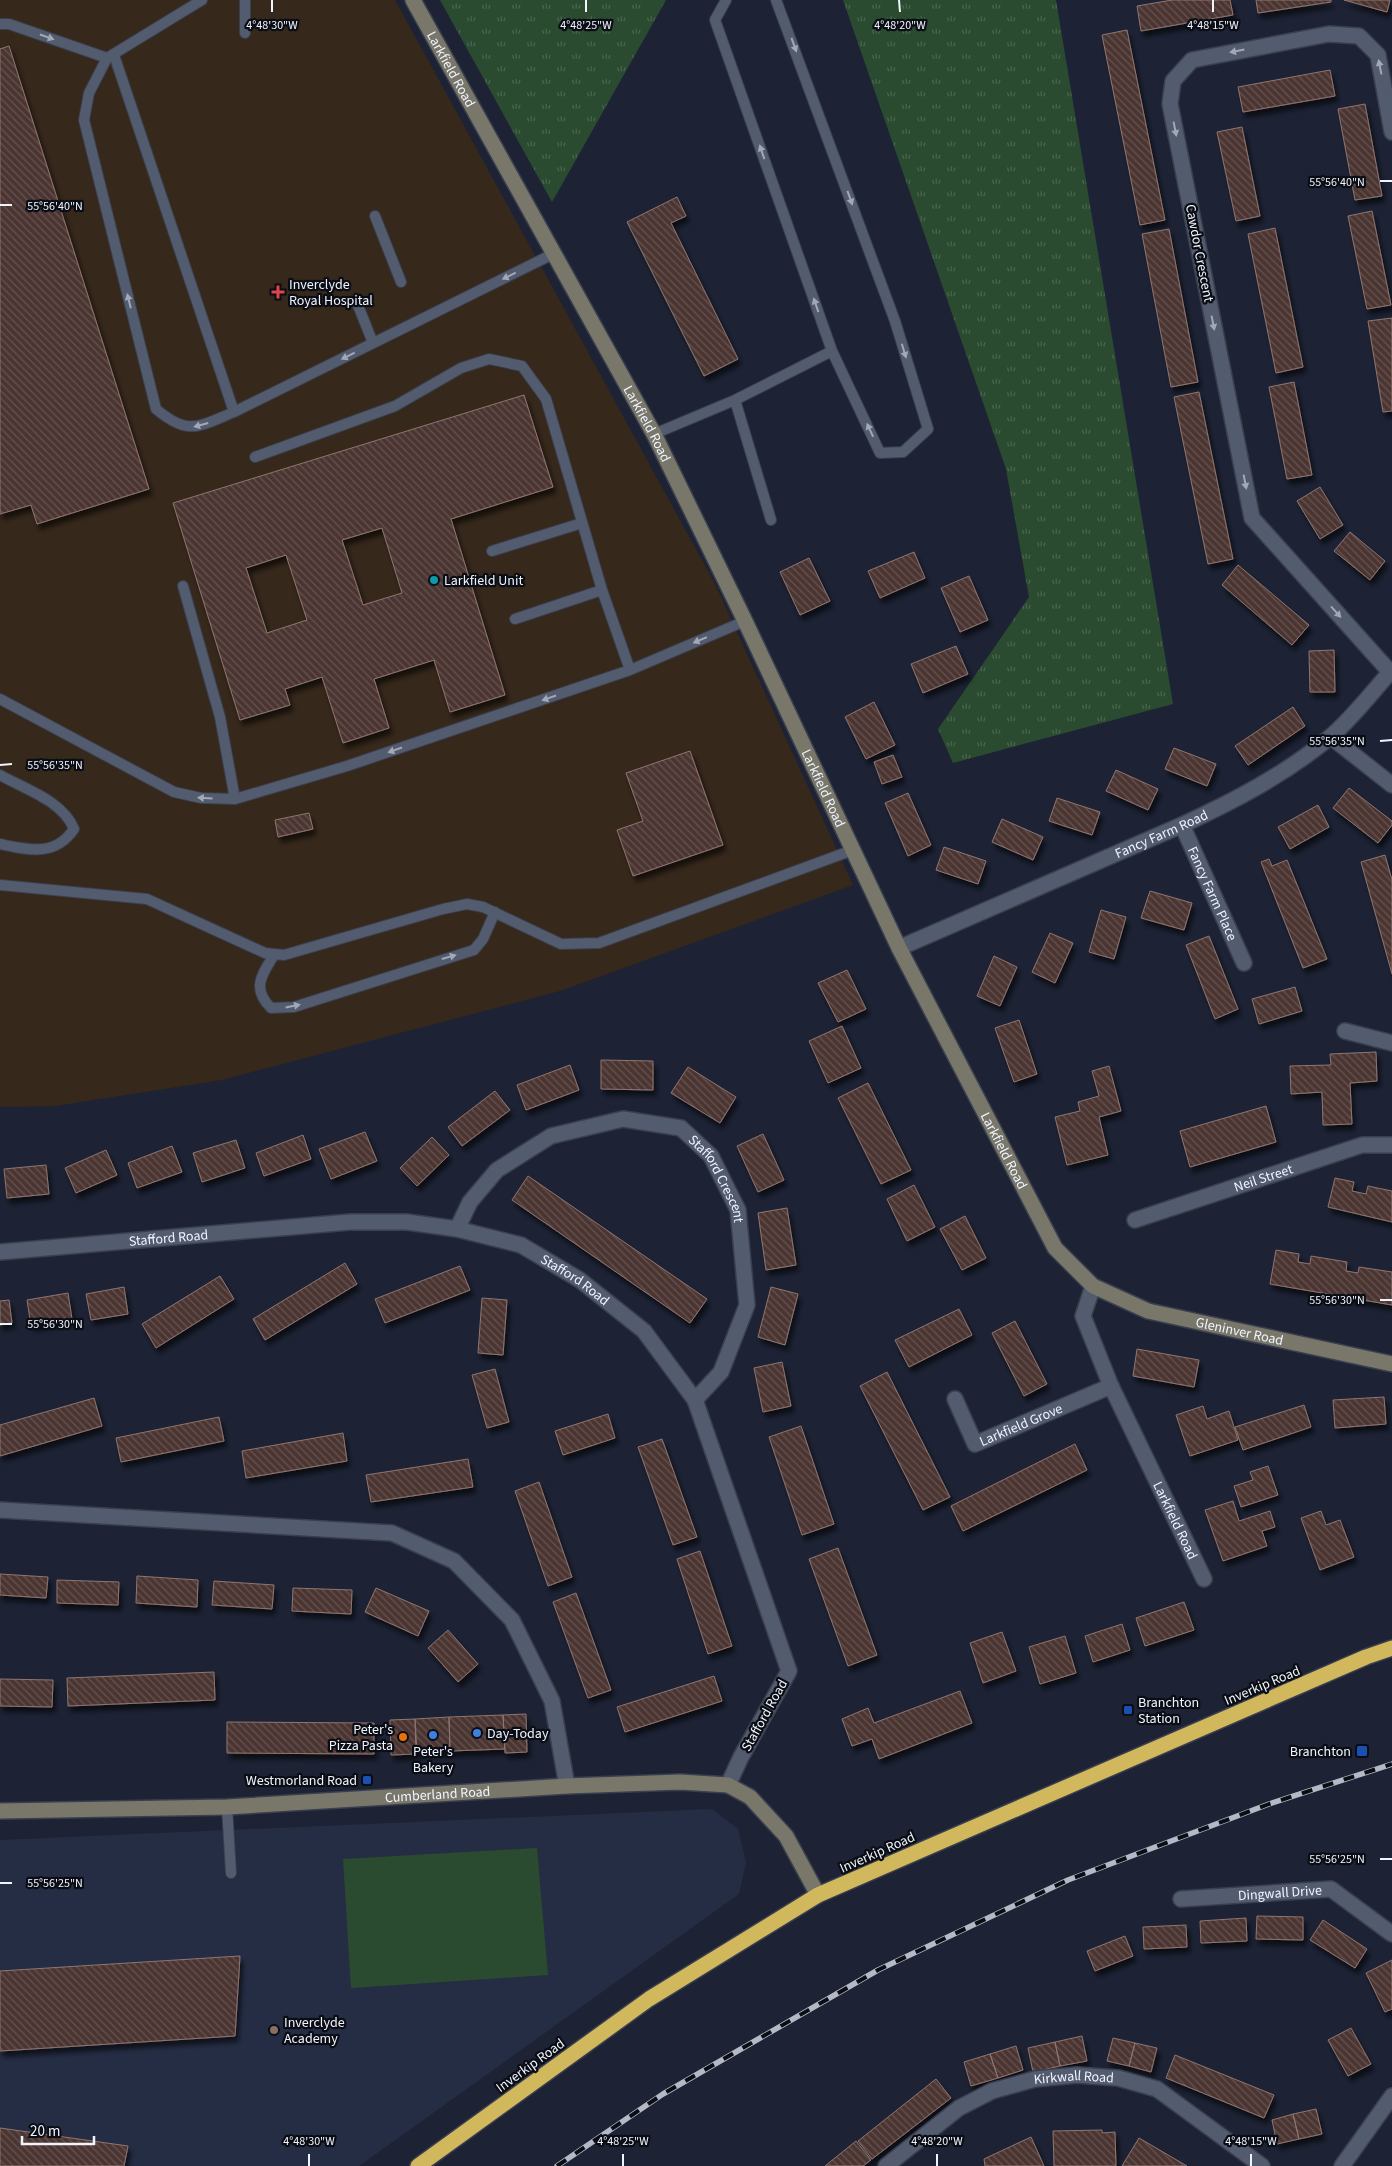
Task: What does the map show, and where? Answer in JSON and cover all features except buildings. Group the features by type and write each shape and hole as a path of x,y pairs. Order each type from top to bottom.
{"highway":[{"name":"Inverkip Road","path":"418,2166 649,1999 818,1895 1366,1657 1392,1648"}],"street":[{"name":"Larkfield Road","path":"413,0 654,434 745,621 899,948 1055,1248 1093,1286 1083,1316 1111,1386 1204,1578"},
{"name":"Cawdor Crescent","path":"1391,671 1252,518 1170,104 1173,81 1192,60 1329,34 1359,36 1378,55 1392,132"},
{"name":"Fancy Farm Road","path":"899,948 1182,825 1223,806 1270,780 1331,737 1391,671"},
{"path":"1331,737 1392,785"},
{"name":"Fancy Farm Place","path":"1182,825 1244,963"},
{"path":"1346,1031 1392,1043"},
{"name":"Stafford Crescent","path":"457,1229 470,1202 497,1170 551,1136 624,1119 680,1128 711,1156 738,1210 747,1305 721,1372 695,1400"},
{"name":"Neil Street","path":"1134,1220 1362,1144 1392,1145"},
{"name":"Stafford Road","path":"0,1252 350,1222 407,1222 457,1229 521,1245 580,1280 644,1331 695,1400 788,1671 728,1785"},
{"name":"Gleninver Road","path":"1093,1286 1148,1310 1392,1364"},
{"name":"Larkfield Grove","path":"955,1399 975,1444 1111,1386"},
{"path":"0,1510 392,1533 454,1561 512,1620 552,1701 567,1786"},
{"name":"Cumberland Road","path":"0,1811 227,1807 567,1786 680,1782 728,1785 750,1797 786,1836 818,1895"},
{"name":"Dingwall Drive","path":"1181,1899 1331,1889 1392,1934"},
{"name":"Kirkwall Road","path":"886,2166 959,2108 992,2091 1034,2079 1077,2075 1118,2078 1157,2089 1262,2166"},
{"path":"1342,2166 1392,2096"}],"lane":[{"path":"202,0 111,57 88,93 84,120 156,409 173,423 197,428 234,412 553,254"},
{"path":"245,0 245,33"},
{"path":"726,0 716,20 832,351 880,453 903,452 928,429 895,321 776,0"},
{"path":"0,24 9,24 111,57"},
{"path":"111,57 234,412"},
{"path":"375,216 401,282"},
{"path":"357,303 373,343"},
{"path":"654,434 734,400 832,351"},
{"path":"255,457 396,406 461,368 489,359 522,366 546,399 602,590 630,670"},
{"path":"734,400 771,520"},
{"path":"492,550 582,523"},
{"path":"182,586 220,717 235,799"},
{"path":"515,619 602,590"},
{"path":"0,699 174,792 201,798 235,799 347,766 630,670 745,621"},
{"path":"0,775 61,808 69,817 74,829 67,839 54,848 26,850 0,844"},
{"path":"0,885 147,899 265,953 274,955 284,955 443,908 467,904 483,907 495,912 561,944 599,943 853,850"},
{"path":"274,955 260,978 262,1000 271,1008 294,1006 474,950 483,939 495,912"},
{"path":"227,1807 231,1873"}],"shaded area":[{"name":"Inverclyde Royal Hospital","path":"0,0 395,0 715,584 853,885 560,991 222,1080 55,1106 0,1107"},
{"name":"Inverclyde Academy","path":"712,1809 738,1829 746,1862 739,1894 359,2166 0,2166 0,1840"}],"green space":[{"path":"440,0 666,0 552,202"},
{"path":"843,0 1056,0 1173,704 953,763 938,729 1029,597 1006,469"},
{"path":"537,1848 548,1975 351,1988 343,1859"}],"railway":[{"path":"557,2166 663,2094 878,1970 1068,1880 1269,1804 1392,1764"}],"place":[{"name":"Inverclyde Royal Hospital","path":"278,292"},
{"name":"Larkfield Unit","path":"434,580"},
{"name":"Branchton Station","path":"1128,1710"},
{"name":"Day-Today","path":"477,1733"},
{"name":"Peter's Bakery","path":"433,1735"},
{"name":"Peter's Pizza Pasta","path":"403,1737"},
{"name":"Branchton","path":"1362,1751"},
{"name":"Westmorland Road","path":"367,1780"},
{"name":"Inverclyde Academy","path":"274,2030"}]}
